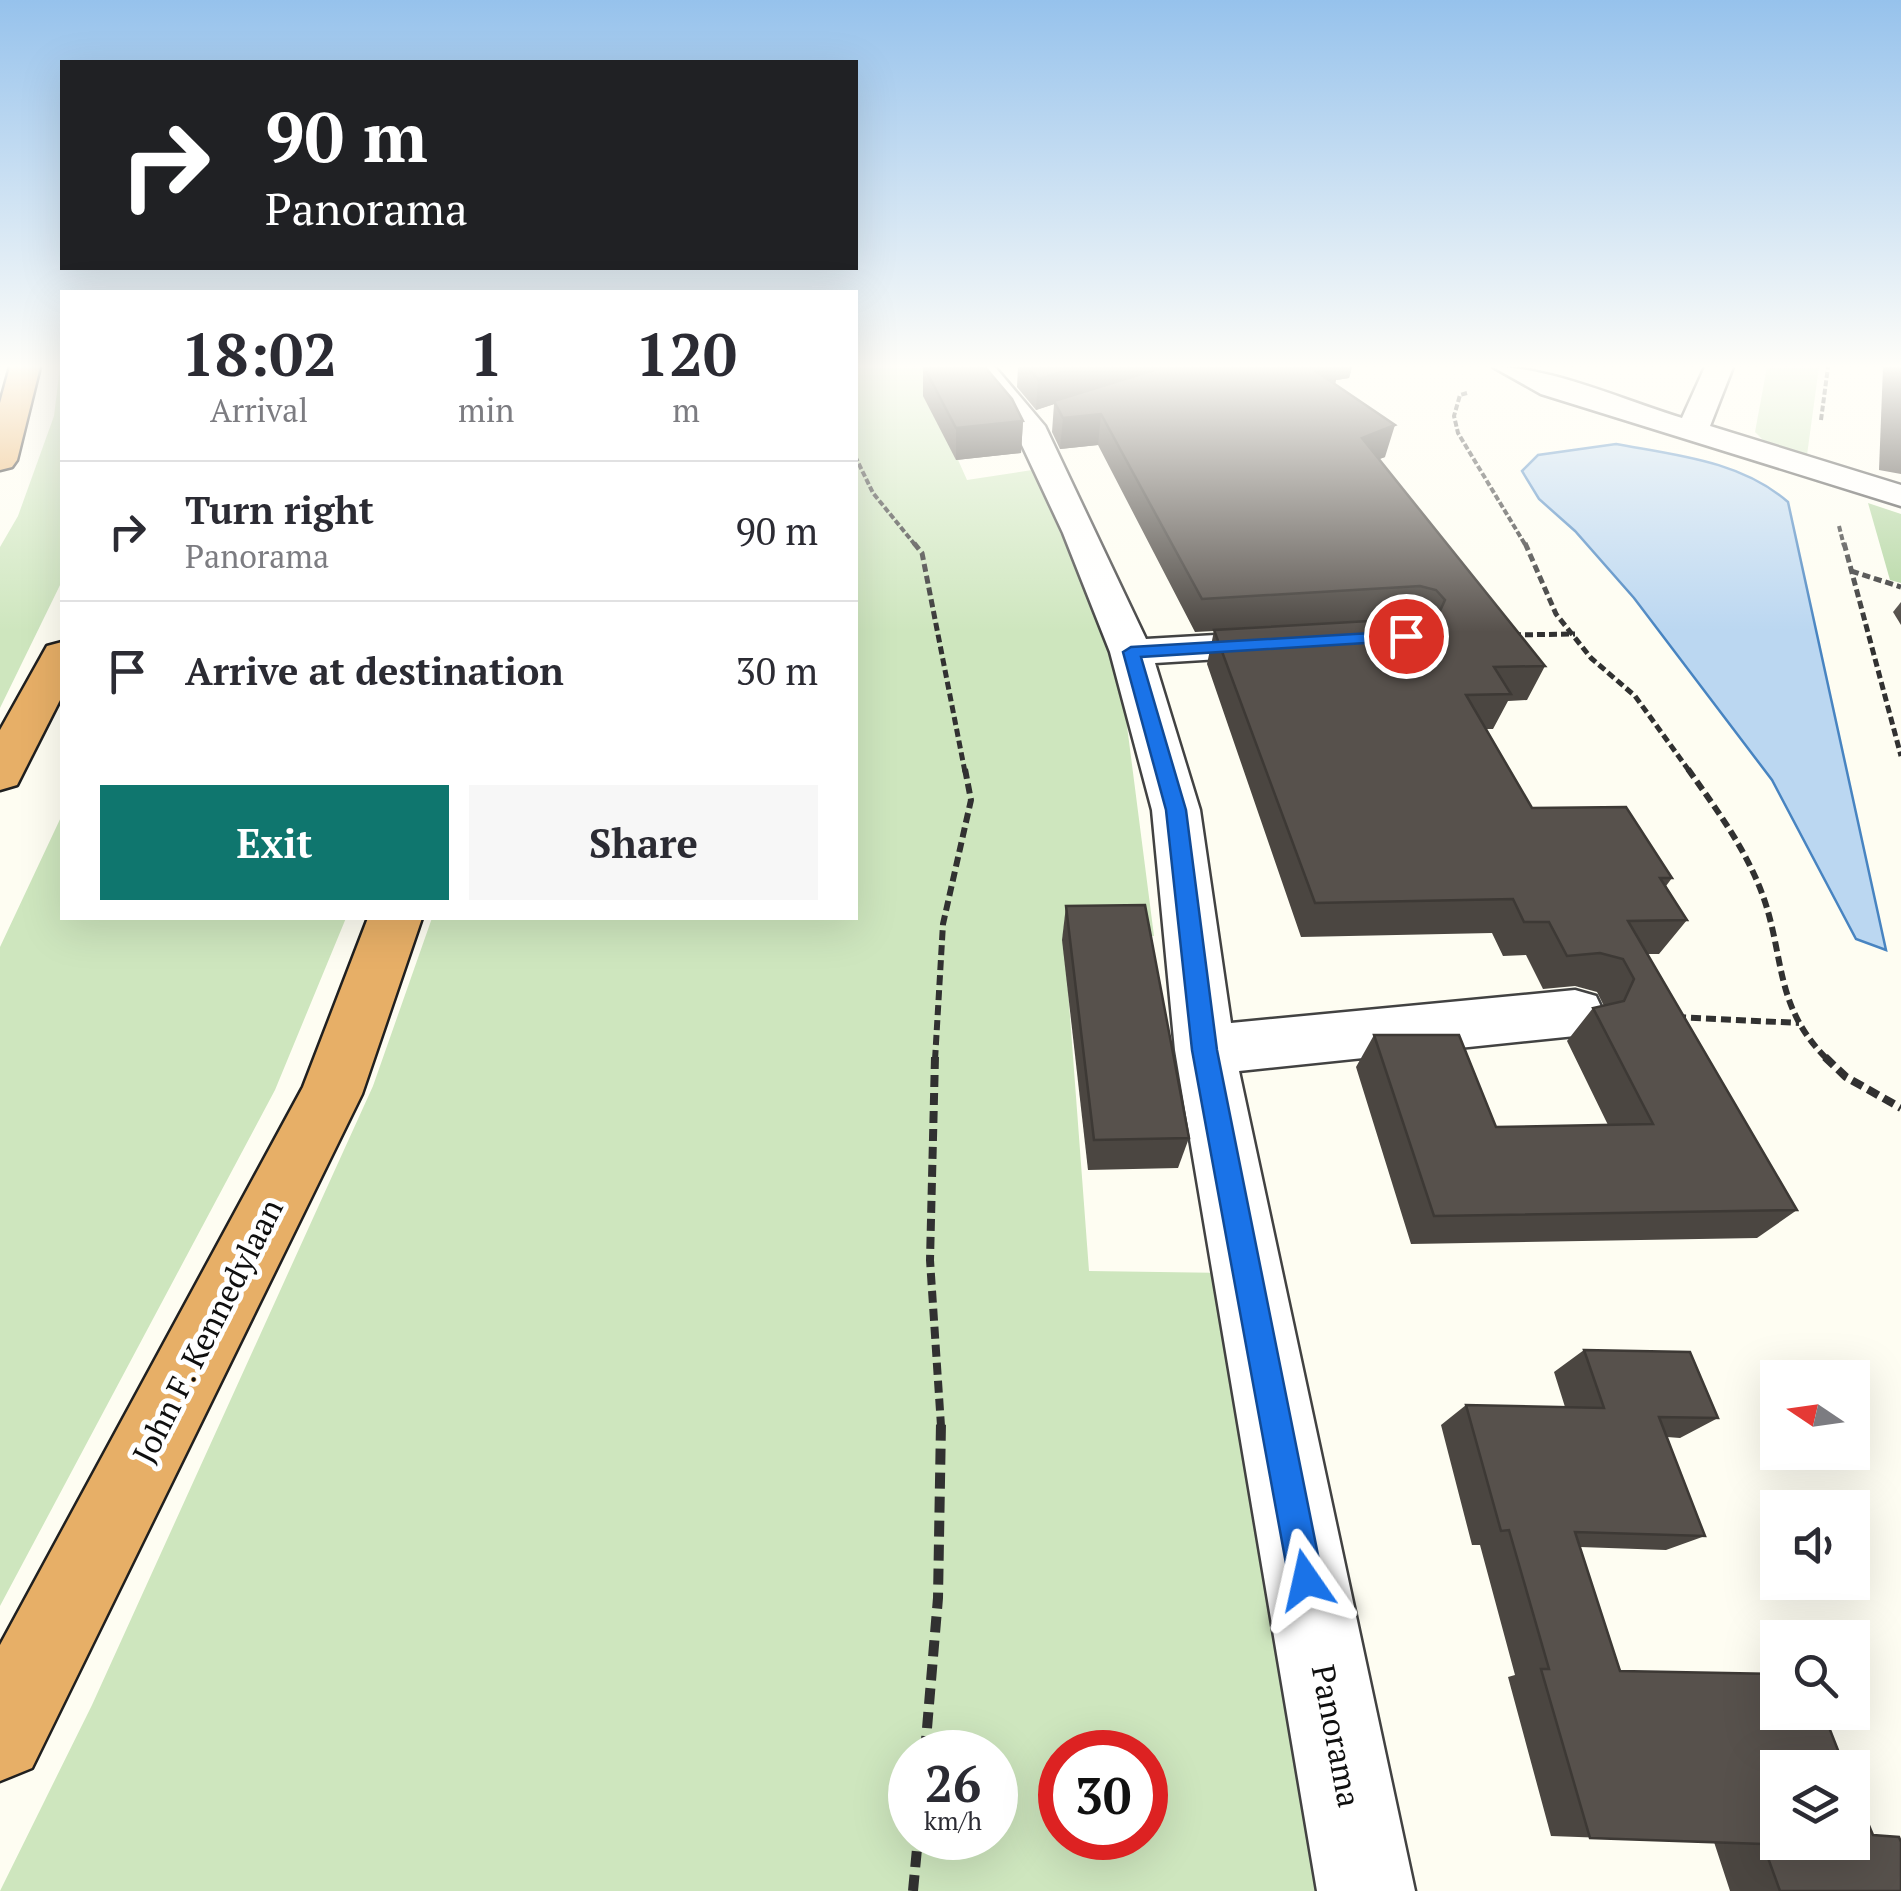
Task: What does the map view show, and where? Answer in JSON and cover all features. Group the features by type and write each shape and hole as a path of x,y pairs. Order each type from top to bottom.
{"highway":[{"path":"0,774 60,659"},
{"name":"John F. Kennedylaan","path":"0,1736 331,1094 393,920"}],"street":[{"name":"Panorama","path":"1058,455 1082,533 1131,652 1176,810 1205,1050 1366,1891"},
{"path":"1765,455 1901,496"},
{"path":"1131,652 1328,641"},
{"path":"1205,1050 1575,1013"}],"path":[{"path":"1472,455 1517,524 1556,614 1591,658 1635,696 1735,834 1764,898 1783,992 1815,1047 1846,1076 1901,1108"},
{"path":"858,462 873,493 922,553 971,800 943,924 937,985 930,1260 941,1404 940,1482 938,1598 927,1730"},
{"path":"1901,587 1850,571 1901,756"},
{"path":"1512,635 1575,634"},
{"path":"1701,1018 1800,1023"},
{"path":"913,1891 916,1860"}],"green space":[{"path":"40,455 60,455 60,585 0,708 0,547 18,516"},
{"path":"858,455 956,455 967,480 1032,470 1100,621 1122,687 1154,936 1064,936 1089,1271 1229,1273 1322,1891 0,1891 92,1705 373,1086 431,920 858,920"},
{"path":"1868,503 1901,514 1901,583 1890,580"},
{"path":"60,819 60,920 345,920 275,1090 0,1606 0,947"}],"water":[{"path":"1538,455 1680,455 1750,477 1788,502 1886,950 1856,939 1772,780 1634,598 1575,531 1539,499 1522,471"}],"building":[{"path":"1124,455 1376,455 1545,666 1494,667 1511,694 1466,695 1532,808 1626,807 1672,878 1660,878 1687,920 1628,921 1797,1210 1434,1216 1374,1035 1459,1035 1496,1127 1653,1124 1593,1008 1624,1001 1634,979 1623,959 1600,953 1567,956 1549,922 1524,922 1513,899 1315,903 1214,630 1421,618 1439,613 1445,600 1436,590 1420,586 1202,599"},
{"path":"1145,905 1189,1138 1094,1140 1066,906"},
{"path":"1584,1350 1690,1352 1718,1418 1659,1417 1705,1536 1575,1532 1620,1671 1760,1674 1760,1730 1830,1730 1838,1750 1760,1750 1760,1844 1590,1838 1541,1669 1549,1669 1509,1530 1501,1531 1466,1405 1604,1408"},
{"path":"1870,1828 1873,1835 1899,1837 1901,1891 1780,1891 1769,1860 1870,1860"}],"route":[{"path":"1306,1580 1205,1050 1176,810 1131,652 1406,636"}]}
